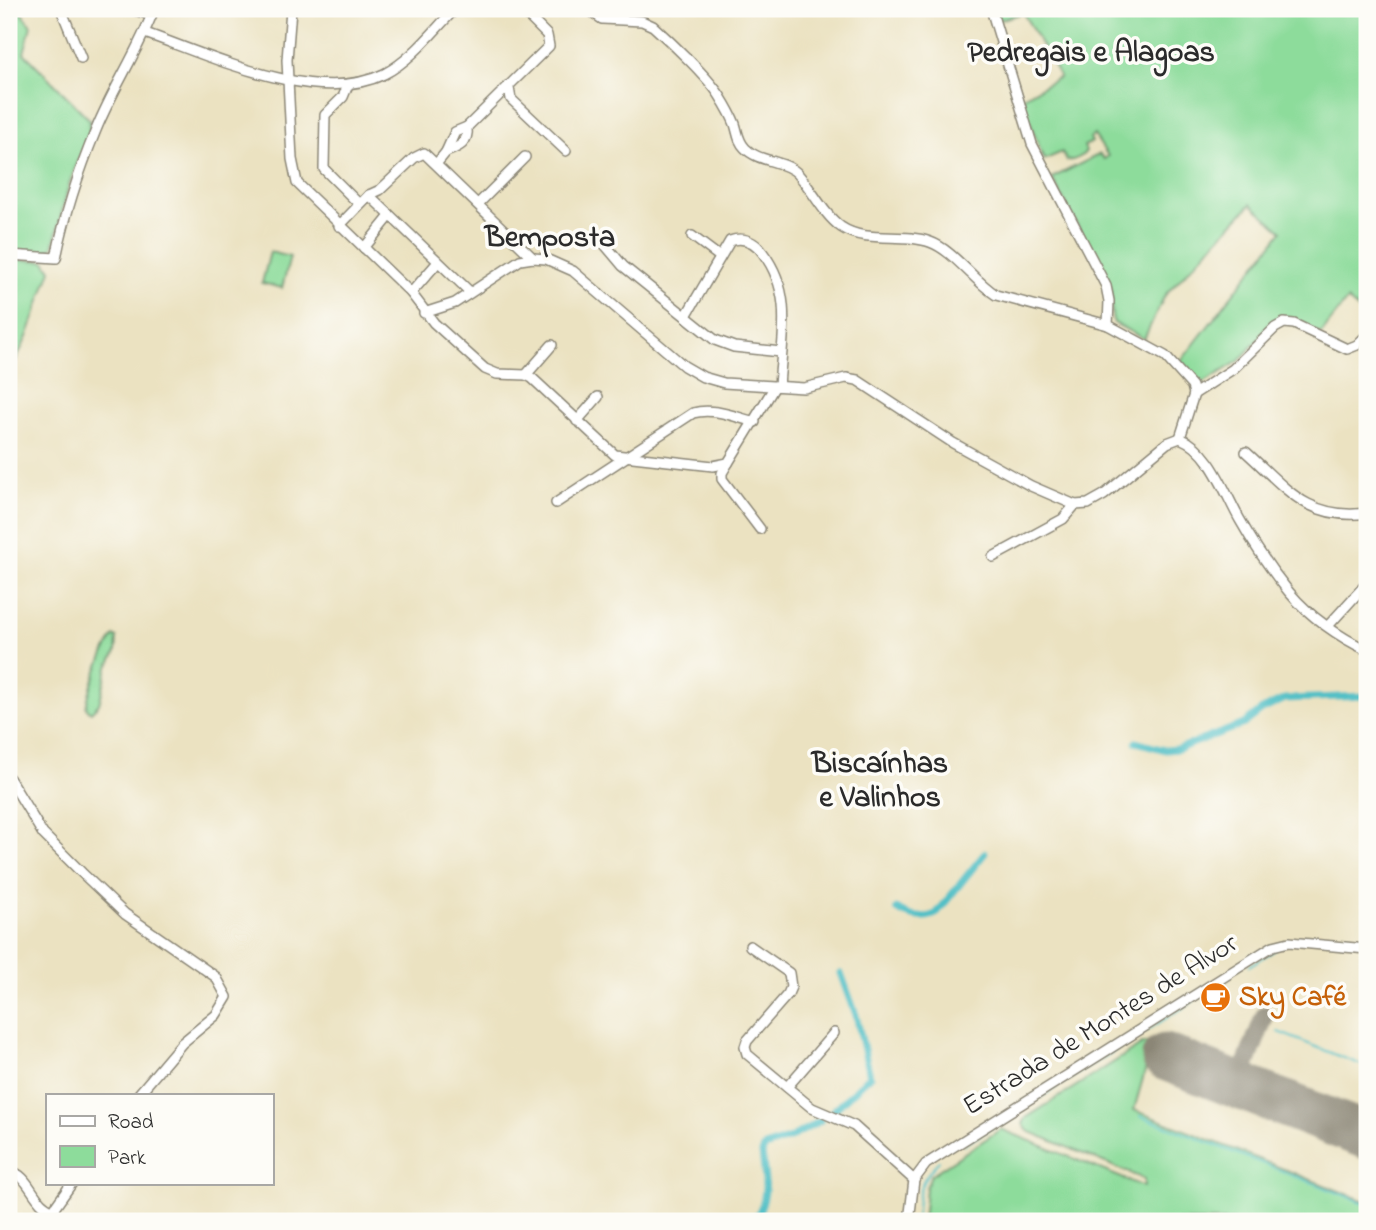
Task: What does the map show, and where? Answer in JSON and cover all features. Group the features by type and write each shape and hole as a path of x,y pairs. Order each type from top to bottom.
{"street":[{"path":"61,9 81,58"},
{"path":"9,255 56,258 64,221 97,128 153,12 131,9"},
{"path":"292,9 287,60 288,80 295,175 304,191 411,293 424,313 458,346 491,373 526,375 615,455 713,466 728,463"},
{"path":"145,33 288,80 348,85 384,74 400,64 456,9"},
{"path":"437,163 446,152 460,147 468,135 467,127 544,52 549,41 547,35 521,9"},
{"path":"588,9 602,19 642,21 653,26 719,94 746,150 794,170 841,227 859,235 926,240 948,253 981,286 996,295 1108,325 1165,356 1192,386 1194,394 1180,438"},
{"path":"991,9 1032,144 1106,286 1109,301 1108,325"},
{"path":"348,85 343,97 325,115 323,164 327,175 359,204"},
{"path":"509,88 511,99 566,151"},
{"path":"339,226 369,194 388,184 419,154 428,155 533,258"},
{"path":"478,204 525,157"},
{"path":"369,194 470,292"},
{"path":"364,248 390,216"},
{"path":"692,236 720,257"},
{"path":"685,316 730,241 739,238 749,240 759,247 779,279 783,296 777,386 722,473 722,479 760,529"},
{"path":"601,240 623,266 723,344 781,352"},
{"path":"424,313 455,303 520,260 533,258 559,264 573,271 693,372 724,383 804,388 846,378 857,380 953,443 1031,486 1075,505 1088,504 1104,495 1167,443 1180,438"},
{"path":"411,293 438,262"},
{"path":"1194,394 1233,369 1275,328 1284,323 1294,324 1347,349 1357,345 1367,335"},
{"path":"526,375 552,345"},
{"path":"576,421 598,397"},
{"path":"556,503 693,413 703,410 755,422"},
{"path":"1180,438 1192,445 1207,462 1240,521 1290,593 1309,612 1367,650"},
{"path":"1246,452 1291,492 1322,512 1353,515 1367,513"},
{"path":"993,557 1063,519 1075,505"},
{"path":"1328,626 1367,583"},
{"path":"9,778 43,834 125,914 216,978 227,997 216,1015 182,1043 139,1094"},
{"name":"Estrada de Montes de Alvor","path":"914,1180 926,1164 946,1150 1273,946 1289,942 1367,949"},
{"path":"750,946 789,973 791,987 788,994 752,1033 745,1047 747,1054 812,1108 854,1126 914,1180 909,1221"},
{"path":"787,1087 834,1037"},
{"path":"9,1171 22,1177 44,1208 53,1210"},
{"path":"55,1221 53,1210 71,1184"}],"green space":[{"path":"9,9 19,9 31,26 24,53 90,120 89,133 69,184 53,247 38,253 9,252"},
{"path":"993,9 1367,9 1367,317 1347,300 1321,334 1283,318 1264,333 1239,361 1196,385 1181,361 1282,231 1251,204 1165,295 1144,339 1114,323 1111,289 1052,178 1100,154 1104,159 1108,156 1094,135 1090,138 1092,142 1084,146 1086,151 1078,158 1067,161 1062,152 1044,160 1021,98 1060,77 1023,13 996,21"},
{"path":"270,252 290,257 282,288 262,283"},
{"path":"9,259 45,261 51,270 27,337 9,374"},
{"path":"114,636 117,638 116,652 108,667 99,704 91,712 86,708 90,691"},
{"path":"1144,1043 1153,1043 1134,1110 1367,1202 1367,1221 923,1221 926,1188 931,1175 1001,1129 1144,1187 1144,1179 1028,1131 1023,1124 1026,1118"}],"waterway":[{"path":"1136,742 1165,750 1178,749 1244,724 1262,710 1285,699 1367,696"},
{"path":"897,909 916,917 936,914 985,853"},
{"path":"1249,966 1275,950"},
{"path":"833,1111 870,1076 856,1015 841,973"},
{"path":"964,1145 1194,1001"},
{"path":"1278,1032 1367,1067"},
{"path":"1140,1116 1367,1204"},
{"path":"754,1221 764,1196 762,1153 765,1147 790,1138 820,1121"},
{"path":"916,1221 920,1188 939,1161"}],"taxiway":[{"path":"1230,1082 1241,1077 1265,1015"}],"runway":[{"path":"1165,1057 1367,1136"}],"place":[{"name":"Sky Café","path":"1216,998"}],"district":[{"name":"Pedregais e Alagoas","path":"1091,54"},
{"name":"Bemposta","path":"550,239"},
{"name":"Biscaínhas e Valinhos","path":"880,782"}]}
